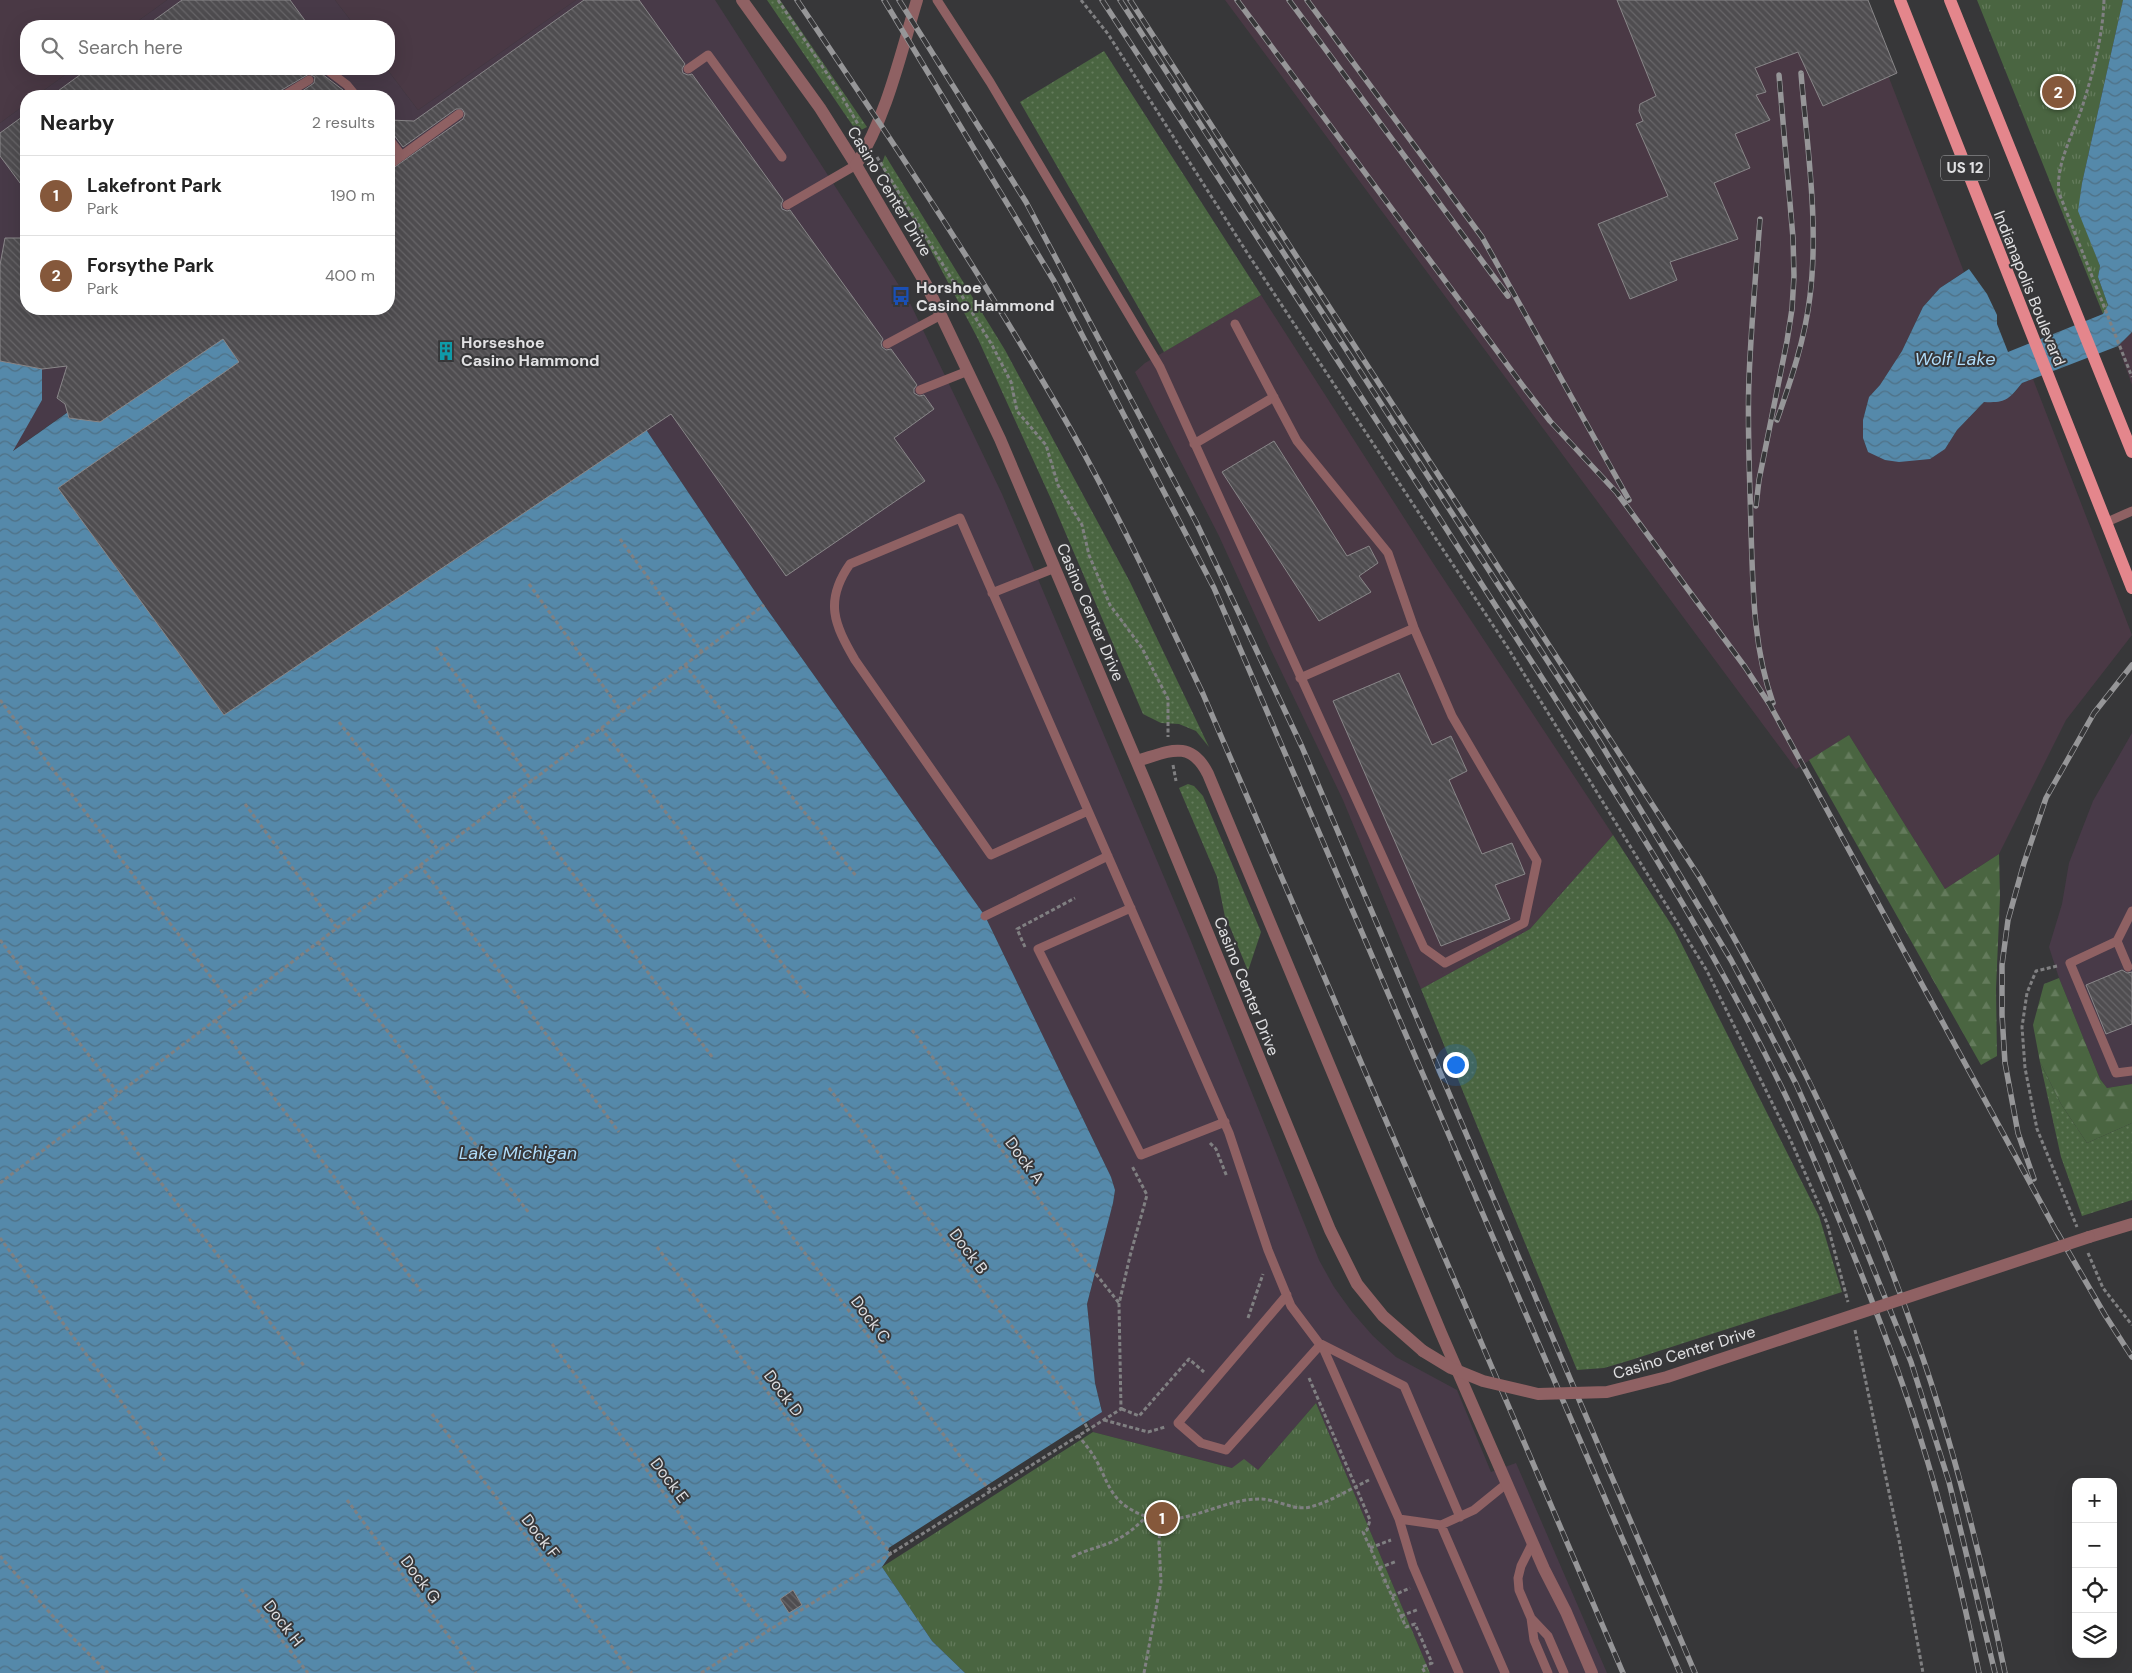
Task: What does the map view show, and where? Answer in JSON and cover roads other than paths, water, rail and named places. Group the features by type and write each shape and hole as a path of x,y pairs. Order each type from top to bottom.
{"main road":[{"name":"Indianapolis Boulevard","path":"1900,0 2132,588"},
{"name":"Indianapolis Boulevard","path":"1950,0 2132,452"}],"street":[{"name":"Casino Center Drive","path":"742,0 820,108 914,262 941,315 1000,439 1055,568 1330,1230 1357,1284 1384,1316 1423,1351 1451,1368 1484,1381 1538,1394 1607,1392 1667,1377 2132,1224"},
{"path":"856,165 869,144 879,122 917,0"},
{"path":"1137,762 1177,750 1187,751 1196,756 1208,774 1356,1132 1506,1484 1532,1544 1566,1612 1592,1673"}],"lane":[{"path":"936,0 990,82 1160,367 1424,948 1445,962 1524,923 1537,861 1452,716 1414,628 1388,553 1297,441 1235,324"},
{"path":"688,69 708,56 782,157"},
{"path":"334,75 351,90"},
{"path":"293,90 309,80"},
{"path":"395,161 459,114"},
{"path":"395,147 402,156"},
{"path":"786,205 856,165"},
{"path":"887,344 941,315"},
{"path":"920,390 968,371"},
{"path":"1194,444 1274,397"},
{"path":"2107,522 2132,511"},
{"path":"1088,812 991,855 843,640 834,613 836,590 841,577 850,564 960,518 1225,1122 1268,1250 1287,1295 1292,1306 1321,1344 1399,1519 1410,1556 1459,1673"},
{"path":"992,593 1055,568"},
{"path":"1300,678 1414,628"},
{"path":"985,916 1108,856"},
{"path":"1131,908 1038,949 1142,1155 1225,1122"},
{"path":"2132,911 2117,941 2070,963 2116,1073 2132,1072"},
{"path":"2117,941 2128,967"},
{"path":"1287,1295 1178,1423 1201,1443 1226,1450 1321,1344"},
{"path":"1321,1344 1404,1386 1460,1516"},
{"path":"1399,1519 1442,1525 1481,1505 1506,1484"},
{"path":"1442,1525 1505,1673"},
{"path":"1532,1544 1521,1566 1518,1578 1519,1590 1531,1618 1534,1640 1548,1673"},
{"path":"1531,1618 1548,1636 1564,1673"}],"water":[{"name":"Wolf Lake","path":"2123,0 2132,0 2132,332 2118,346 2022,383 2002,401 1984,402 1957,430 1945,449 1930,459 1899,462 1885,460 1868,452 1863,438 1863,420 1869,397 1880,385 1902,351 1923,307 1940,288 1969,269 1987,294 1997,315 1997,324 2008,352 2103,314 2108,305 2098,277 2100,266 2078,211 2082,183"},
{"name":"Lake Michigan","path":"437,151 645,428 764,605 985,916 1111,1177 1115,1190 1113,1203 1087,1304 1095,1383 1102,1412 887,1549 891,1554 882,1567 932,1641 965,1673 0,1673 0,361 42,369 42,400 13,451 206,315 395,315 395,181"}],"railway":[{"path":"797,0 962,249 1025,351 1095,473 1132,546 1203,694 1623,1673"},
{"path":"884,0 1054,281 1214,588 1680,1673"},
{"path":"899,0 1026,202 1196,522 1302,747 1695,1673"},
{"path":"1102,0 1334,355 1594,759 1673,887 1747,1019 1811,1151 1891,1350 1925,1453 1941,1510 1979,1673"},
{"path":"1120,0 1598,739 1731,960 1762,1018 1796,1084 1828,1156 1911,1362 1949,1482 1995,1673"},
{"path":"1130,0 1700,878 1792,1047 1847,1162 1872,1221 1931,1382 1967,1505 2005,1673"},
{"path":"1237,0 1526,390 1550,421 1617,493 1745,667 1770,705 2060,1238"},
{"path":"1289,0 1508,296"},
{"path":"1307,0 1482,237 1629,500"},
{"path":"1777,420 1801,344 1808,312 1812,268 1813,213 1801,73"},
{"path":"1756,506 1759,480 1787,341 1792,309 1794,276 1793,238 1779,75"},
{"path":"1760,219 1748,398 1752,574 1755,618 1761,661 1773,703"},
{"path":"2034,1179 2018,1133 2005,1063 2002,1015 2002,965 2008,920 2024,863 2046,798 2094,713 2132,665"},
{"path":"2057,1232 2105,1315 2132,1357"}],"place":[{"name":"Forsythe Park","path":"2058,92"},
{"name":"Horshoe Casino Hammond","path":"901,296"},
{"name":"Horseshoe Casino Hammond","path":"446,351"},
{"name":"Lakefront Park","path":"1162,1518"}]}
